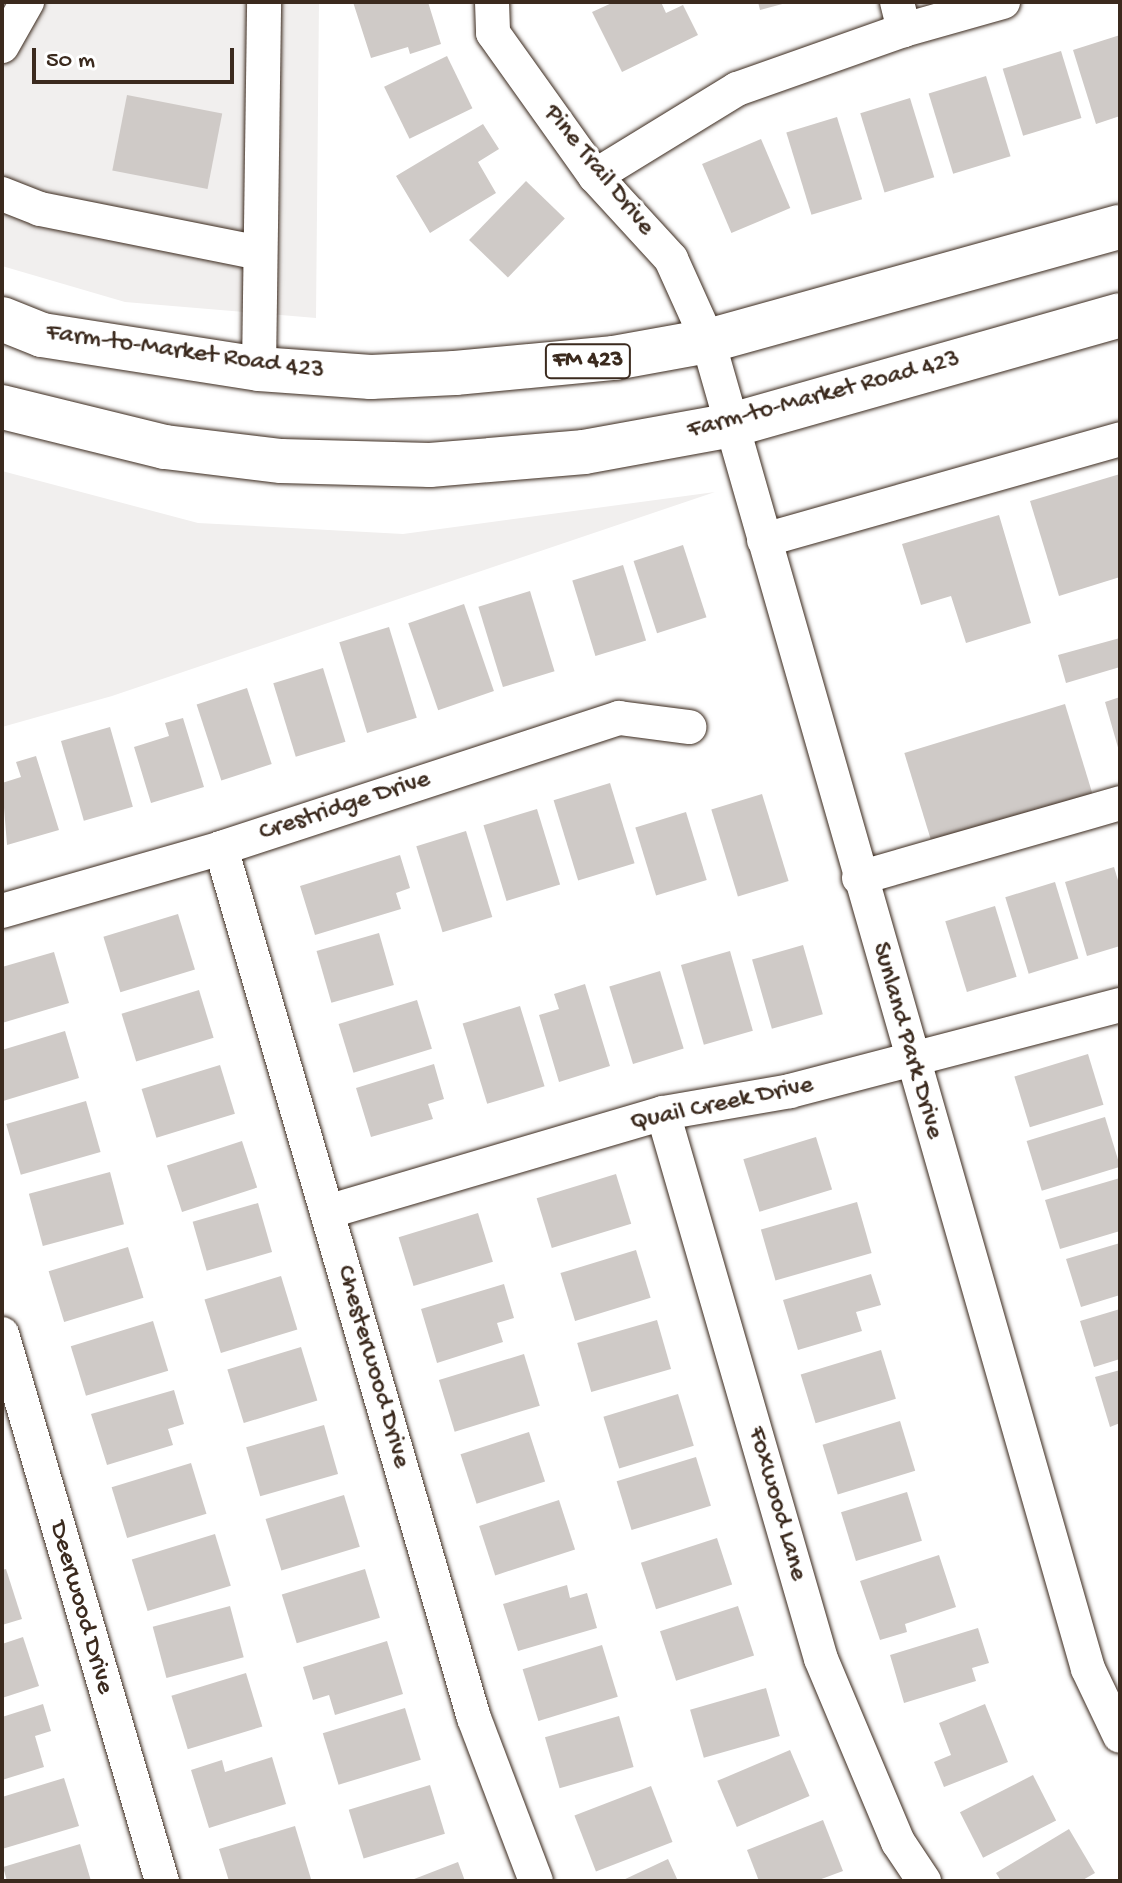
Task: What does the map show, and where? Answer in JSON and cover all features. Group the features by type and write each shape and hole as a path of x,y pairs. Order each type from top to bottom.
{"main road":[{"name":"Farm-to-Market Road 423","path":"2,319 42,335 259,369 371,377 455,373 614,358 708,341 1120,227"},
{"name":"Farm-to-Market Road 423","path":"2,407 165,447 296,462 430,465 584,452 732,425 1120,315"}],"street":[{"path":"2,46 27,2"},
{"path":"259,369 264,2"},
{"name":"Pine Trail Drive","path":"492,2 493,33 595,176 671,259 708,341"},
{"path":"595,176 737,89 901,16 1003,2"},
{"path":"2,194 40,209 260,253"},
{"name":"Sunland Park Drive","path":"708,341 911,1063 1088,1669 1120,1736"},
{"path":"764,540 1120,439"},
{"name":"Crestridge Drive","path":"2,911 221,848 619,718 689,727"},
{"path":"859,878 1120,803"},
{"name":"Chesterwood Drive","path":"221,848 474,1718 536,1881"},
{"name":"Quail Creek Drive","path":"327,1212 663,1113 911,1063 1120,1005"},
{"name":"Foxwood Lane","path":"663,1113 821,1659 898,1842 924,1881"},
{"name":"Deerwood Drive","path":"2,1334 162,1881"}],"shaded area":[{"path":"2,2 319,2 316,318 125,302 2,266"},
{"path":"2,471 198,523 403,534 715,492 112,696 2,727"}],"building":[{"path":"353,2 428,2 441,44 410,54 408,47 371,58"},
{"path":"614,2 661,2 666,13 683,5 698,35 622,72 592,12"},
{"path":"758,2 786,2 786,3 760,10"},
{"path":"1120,35 1120,116 1096,124 1073,50"},
{"path":"1061,51 1081,118 1023,136 1003,69"},
{"path":"447,56 472,108 410,139 384,87"},
{"path":"986,76 1011,156 953,174 929,94"},
{"path":"127,95 222,114 208,189 112,171"},
{"path":"910,98 934,177 885,193 860,113"},
{"path":"837,117 862,199 811,215 786,132"},
{"path":"483,124 499,149 478,162 496,193 430,233 396,176"},
{"path":"761,139 790,208 731,233 702,164"},
{"path":"526,181 565,219 508,277 469,240"},
{"path":"1120,474 1120,577 1059,596 1030,501"},
{"path":"999,515 1031,623 966,643 951,596 921,605 902,544"},
{"path":"683,545 706,617 657,633 634,561"},
{"path":"623,565 646,641 595,656 572,580"},
{"path":"530,591 555,671 503,687 478,607"},
{"path":"464,604 494,691 438,710 408,623"},
{"path":"389,627 417,718 367,733 339,642"},
{"path":"1120,638 1120,667 1066,683 1058,655"},
{"path":"323,668 346,742 296,757 273,683"},
{"path":"247,688 272,764 221,780 197,704"},
{"path":"1120,697 1120,751 1119,751 1105,702"},
{"path":"1065,704 1094,798 933,847 904,753"},
{"path":"183,718 204,787 151,803 134,747 169,736 165,723"},
{"path":"110,727 133,807 84,821 61,741"},
{"path":"36,756 59,830 7,845 2,783 21,777 16,762"},
{"path":"610,783 635,863 578,881 554,800"},
{"path":"762,794 789,881 738,897 711,809"},
{"path":"537,809 560,885 507,901 483,825"},
{"path":"686,812 707,880 656,895 635,827"},
{"path":"466,831 492,917 443,932 416,846"},
{"path":"400,855 410,888 396,893 401,909 315,935 300,886"},
{"path":"1114,867 1120,887 1120,946 1087,956 1065,882"},
{"path":"1055,882 1078,959 1029,974 1005,897"},
{"path":"995,906 1017,977 967,992 945,921"},
{"path":"178,914 195,969 120,992 103,937"},
{"path":"379,933 394,985 331,1003 317,951"},
{"path":"803,945 823,1014 772,1029 752,960"},
{"path":"730,951 753,1031 704,1045 681,965"},
{"path":"54,952 69,1003 2,1023 2,967"},
{"path":"660,971 684,1048 633,1064 609,986"},
{"path":"585,984 610,1066 559,1082 539,1015 559,1009 554,994"},
{"path":"199,990 214,1038 136,1061 122,1014"},
{"path":"417,1000 432,1049 353,1073 339,1024"},
{"path":"520,1006 545,1086 487,1104 463,1024"},
{"path":"65,1031 79,1078 3,1101 2,1050"},
{"path":"1088,1054 1103,1105 1030,1127 1014,1077"},
{"path":"434,1064 444,1099 428,1104 433,1119 371,1137 356,1088"},
{"path":"220,1065 235,1114 156,1138 142,1089"},
{"path":"86,1101 101,1152 21,1175 6,1124"},
{"path":"1105,1117 1120,1167 1042,1191 1027,1141"},
{"path":"816,1137 832,1190 759,1212 743,1159"},
{"path":"242,1141 257,1188 182,1212 167,1165"},
{"path":"110,1172 124,1224 43,1246 29,1194"},
{"path":"616,1174 631,1224 552,1248 537,1198"},
{"path":"1120,1178 1120,1231 1060,1249 1045,1200"},
{"path":"857,1202 872,1253 775,1281 761,1230"},
{"path":"258,1203 272,1252 207,1271 193,1222"},
{"path":"478,1213 493,1262 414,1286 399,1237"},
{"path":"1120,1243 1120,1295 1081,1307 1066,1259"},
{"path":"128,1247 143,1298 64,1322 49,1271"},
{"path":"636,1250 651,1298 575,1321 560,1273"},
{"path":"871,1274 881,1305 856,1312 862,1331 798,1350 783,1300"},
{"path":"281,1276 297,1330 221,1353 204,1299"},
{"path":"504,1284 514,1318 497,1323 503,1342 437,1363 421,1309"},
{"path":"1120,1309 1120,1359 1094,1367 1080,1321"},
{"path":"657,1320 671,1369 591,1392 577,1343"},
{"path":"153,1321 168,1371 86,1396 71,1346"},
{"path":"301,1347 317,1401 244,1423 227,1370"},
{"path":"881,1350 896,1399 816,1423 801,1375"},
{"path":"524,1354 540,1406 455,1432 439,1380"},
{"path":"1120,1370 1120,1423 1110,1427 1095,1377"},
{"path":"174,1390 184,1424 168,1429 173,1445 107,1465 91,1414"},
{"path":"678,1394 694,1446 619,1468 603,1417"},
{"path":"900,1421 915,1471 838,1494 823,1445"},
{"path":"324,1425 338,1474 260,1496 246,1447"},
{"path":"529,1432 545,1481 477,1504 461,1454"},
{"path":"696,1457 711,1506 632,1530 617,1481"},
{"path":"191,1463 206,1514 127,1538 112,1487"},
{"path":"907,1492 922,1541 856,1561 841,1512"},
{"path":"344,1495 360,1547 281,1571 266,1519"},
{"path":"559,1500 575,1549 495,1575 479,1526"},
{"path":"215,1534 231,1586 148,1611 132,1559"},
{"path":"717,1538 732,1585 656,1609 641,1563"},
{"path":"939,1555 956,1607 905,1624 907,1632 880,1640 860,1581"},
{"path":"6,1569 22,1619 2,1625 2,1570"},
{"path":"365,1569 380,1618 297,1643 282,1594"},
{"path":"567,1585 570,1598 587,1593 597,1628 518,1651 503,1604"},
{"path":"230,1606 244,1657 166,1678 153,1627"},
{"path":"738,1606 754,1655 676,1681 660,1631"},
{"path":"978,1628 989,1663 972,1668 976,1681 904,1703 890,1655"},
{"path":"23,1637 39,1686 2,1698 2,1644"},
{"path":"387,1641 403,1694 335,1715 329,1695 313,1700 303,1667"},
{"path":"602,1645 618,1697 538,1721 523,1669"},
{"path":"246,1673 262,1727 188,1749 171,1696"},
{"path":"766,1688 780,1736 704,1758 690,1710"},
{"path":"43,1704 51,1731 35,1736 44,1767 2,1780 2,1717"},
{"path":"985,1704 1008,1762 944,1787 934,1762 951,1755 939,1723"},
{"path":"405,1708 421,1760 339,1785 323,1733"},
{"path":"619,1716 634,1767 560,1788 545,1737"},
{"path":"790,1750 810,1796 737,1827 717,1781"},
{"path":"272,1757 286,1804 209,1828 191,1770 222,1760 225,1772"},
{"path":"1033,1775 1056,1820 983,1858 960,1812"},
{"path":"64,1778 79,1826 2,1849 2,1797"},
{"path":"430,1785 445,1834 364,1859 349,1810"},
{"path":"651,1786 673,1842 596,1871 574,1815"},
{"path":"823,1820 843,1871 816,1881 759,1881 747,1850"},
{"path":"295,1826 311,1879 229,1881 219,1849"},
{"path":"1069,1829 1095,1873 1081,1881 1001,1881 996,1873"},
{"path":"80,1844 91,1881 7,1881 3,1867"},
{"path":"668,1859 678,1881 621,1881"},
{"path":"458,1862 465,1881 409,1881"}]}
